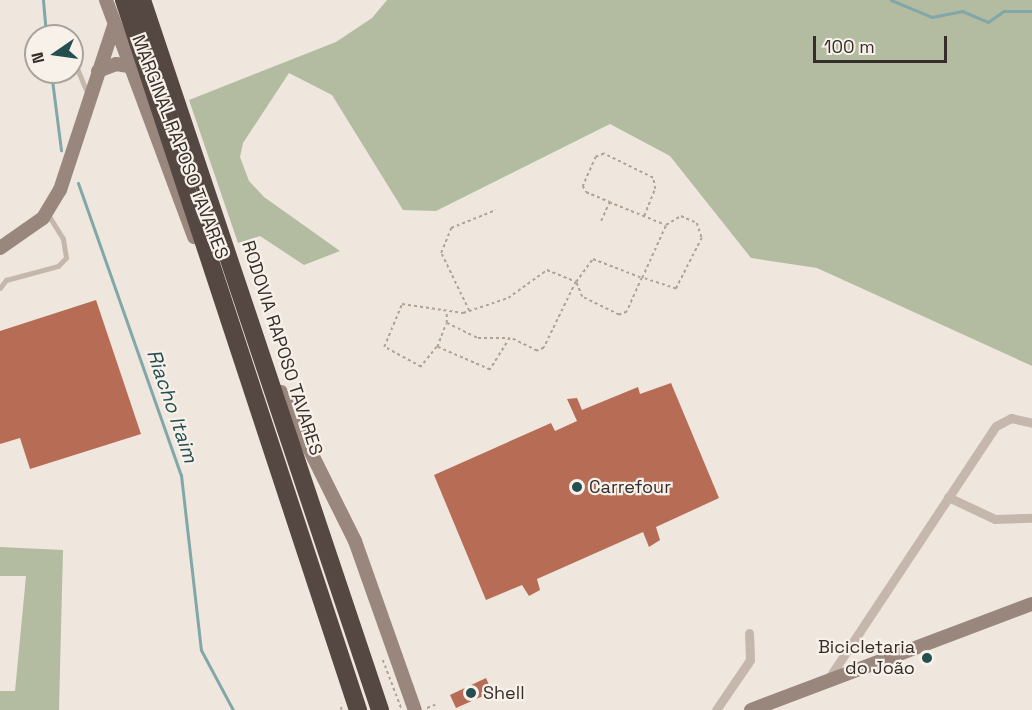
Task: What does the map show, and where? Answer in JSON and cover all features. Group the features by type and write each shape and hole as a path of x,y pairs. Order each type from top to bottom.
{"highway":[{"path":"124,0 227,305 358,710"},
{"name":"RODOVIA RAPOSO TAVARES","path":"142,0 264,354 380,710"}],"main road":[{"name":"MARGINAL RAPOSO TAVARES","path":"106,0 199,250 227,305"},
{"path":"0,248 47,213 114,26"},
{"path":"98,71 112,64 129,66"},
{"path":"264,354 355,541 419,710"},
{"path":"751,710 1032,604"}],"street":[{"path":"826,682 996,426 1011,418 1032,423"},
{"path":"948,497 995,519 1032,518"},
{"path":"717,710 750,660 749,633"}],"lane":[{"path":"84,82 90,96"},
{"path":"0,288 6,280 58,266 66,258 63,239 47,213"}],"path":[{"path":"644,216 655,189 653,178 599,154 583,186 609,202 666,225"},
{"path":"601,221 609,202"},
{"path":"469,312 441,253 451,228 495,210"},
{"path":"447,314 447,323 437,347 421,368 388,352 384,340 402,304 447,314 469,312 508,298 547,270 576,282 582,297 619,315 627,312 642,278 666,225 687,216 697,223 702,238 676,289 642,278 592,260 576,282 544,348 537,351 510,338 478,338 447,323"},
{"path":"437,347 490,370 510,338"},
{"path":"383,660 402,710"},
{"path":"419,710 437,704"}],"green space":[{"path":"387,0 1032,0 1032,366 817,268 751,258 670,156 610,124 436,211 403,210 332,95 289,73 243,143 240,157 249,181 264,197 340,251 304,265 260,236 238,243 189,100 336,42 372,18"},
{"path":"0,547 63,550 59,710 0,710 0,691 15,691 26,576 0,576"}],"building":[{"path":"96,300 141,434 30,469 20,438 0,444 0,331"},
{"name":"Carrefour","path":"671,383 719,498 656,527 660,540 649,547 643,532 537,579 540,590 529,596 522,585 486,600 434,475 551,423 555,431 577,421 567,399 577,398 582,410 638,387 640,394"},
{"name":"Shell","path":"486,678 492,692 456,708 450,695"}],"waterway":[{"name":"Riacho Itaim","path":"43,0 45,24"},
{"path":"891,0 932,17 962,11 988,22 1004,11 1032,11"},
{"name":"Riacho Itaim","path":"53,84 61,150"},
{"name":"Riacho Itaim","path":"78,183 181,475 201,650 233,710"}],"place":[{"name":"Carrefour","path":"577,487"},
{"name":"Bicicletaria do João","path":"927,658"},
{"name":"Shell","path":"471,693"}]}
